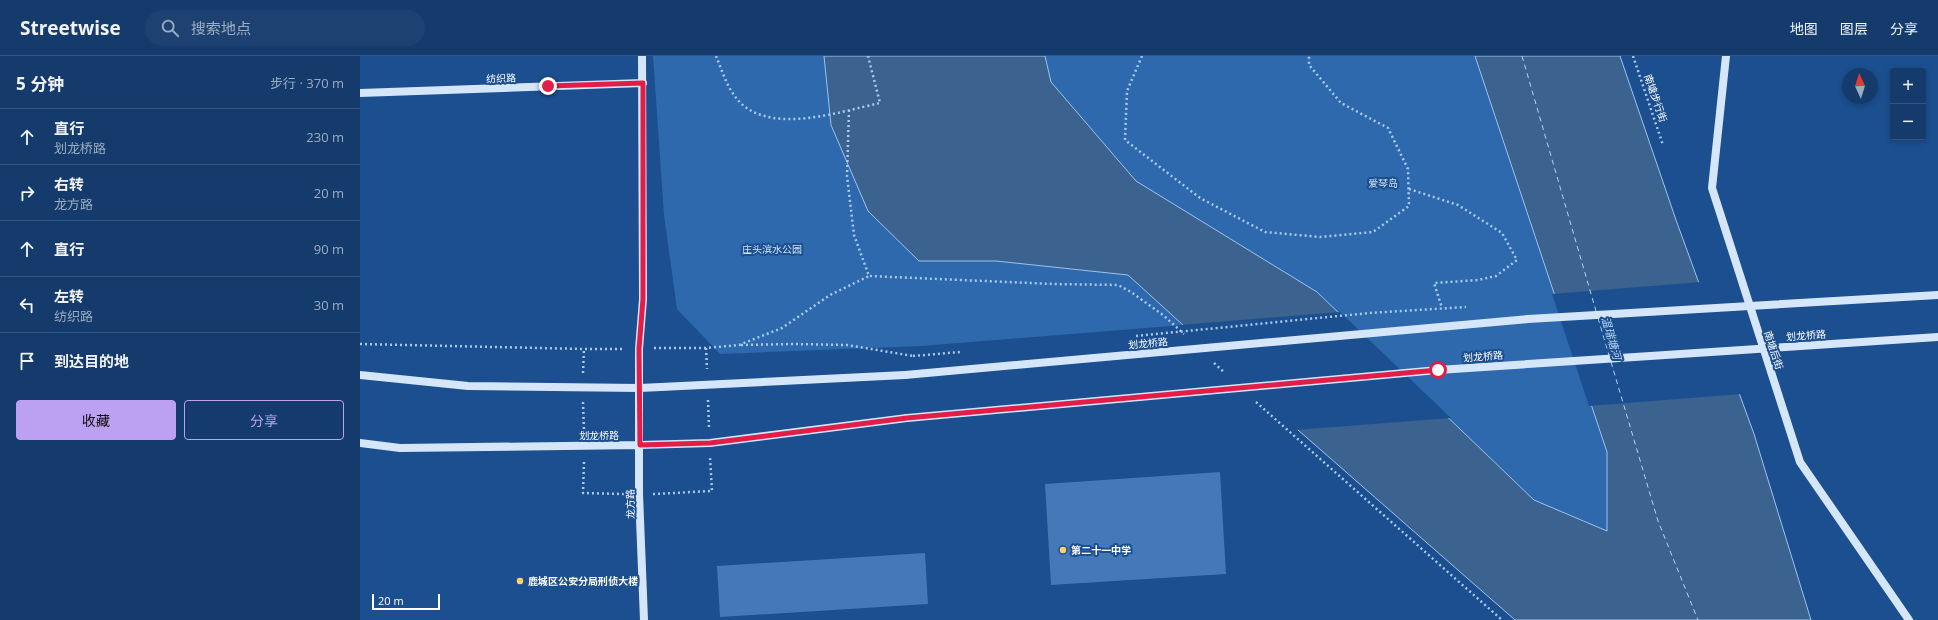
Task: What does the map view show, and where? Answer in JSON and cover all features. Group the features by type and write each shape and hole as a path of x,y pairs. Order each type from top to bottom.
{"main road":[{"name":"龙方路","path":"642,56 643,292 639,349 639,494 644,620"},
{"name":"南塘后街","path":"1726,56 1712,188 1800,462 1909,620"},
{"name":"纺织路","path":"360,93 643,83"},
{"name":"划龙桥路","path":"360,375 468,386 640,388 905,375 1520,320 1938,295"},
{"name":"划龙桥路","path":"360,443 400,448 710,443 907,418 1446,369 1938,337"}],"path":[{"path":"716,56 734,95 739,101 750,112 779,120 806,118 880,103 868,56"},
{"path":"1142,56 1127,91 1125,140 1200,198 1264,232 1320,237 1373,232 1409,206 1408,169 1388,128 1341,103 1309,65 1308,56"},
{"name":"南塘步行街","path":"1633,56 1663,145"},
{"path":"1409,189 1458,206 1502,233 1517,260 1496,276 1478,280 1434,283 1442,308"},
{"path":"360,344 584,349"},
{"path":"739,345 847,345 913,356"}],"green space":[{"name":"庄头滨水公园","path":"653,56 824,56 831,125 918,261 996,261 1128,275 1183,325 921,346 720,354 677,309 664,215"},
{"name":"爱琴岛","path":"1045,56 1475,56 1607,452 1607,531 1534,500 1317,292 1135,181 1051,82"}],"water":[{"name":"温瑞塘河","path":"824,56 1045,56 1051,82 1136,181 1317,292 1534,500 1607,531 1607,452 1475,56 1620,56 1676,220 1754,434 1811,620 1515,620 1298,430 1262,390 1183,325 1128,275 996,261 919,261 868,211 831,125"}],"pier":[{"path":"1701,282 1741,394 1589,406 1552,294"},
{"path":"1340,312 1451,418 1295,430 1261,391 1180,325"}],"building":[{"path":"1220,472 1226,574 1051,585 1045,484"},
{"path":"925,553 928,604 720,617 717,566"}],"ferry route":[{"path":"1522,56 1596,311"},
{"path":"1598,318 1609,355"},
{"path":"1611,362 1658,521 1698,620"}],"place":[{"name":"第二十一中学","path":"1063,550"},
{"name":"鹿城区公安分局刑侦大楼","path":"520,581"}],"route":[{"path":"548,86 643,83 643,299 639,349 640,445 710,443 907,418 1438,370"}]}
